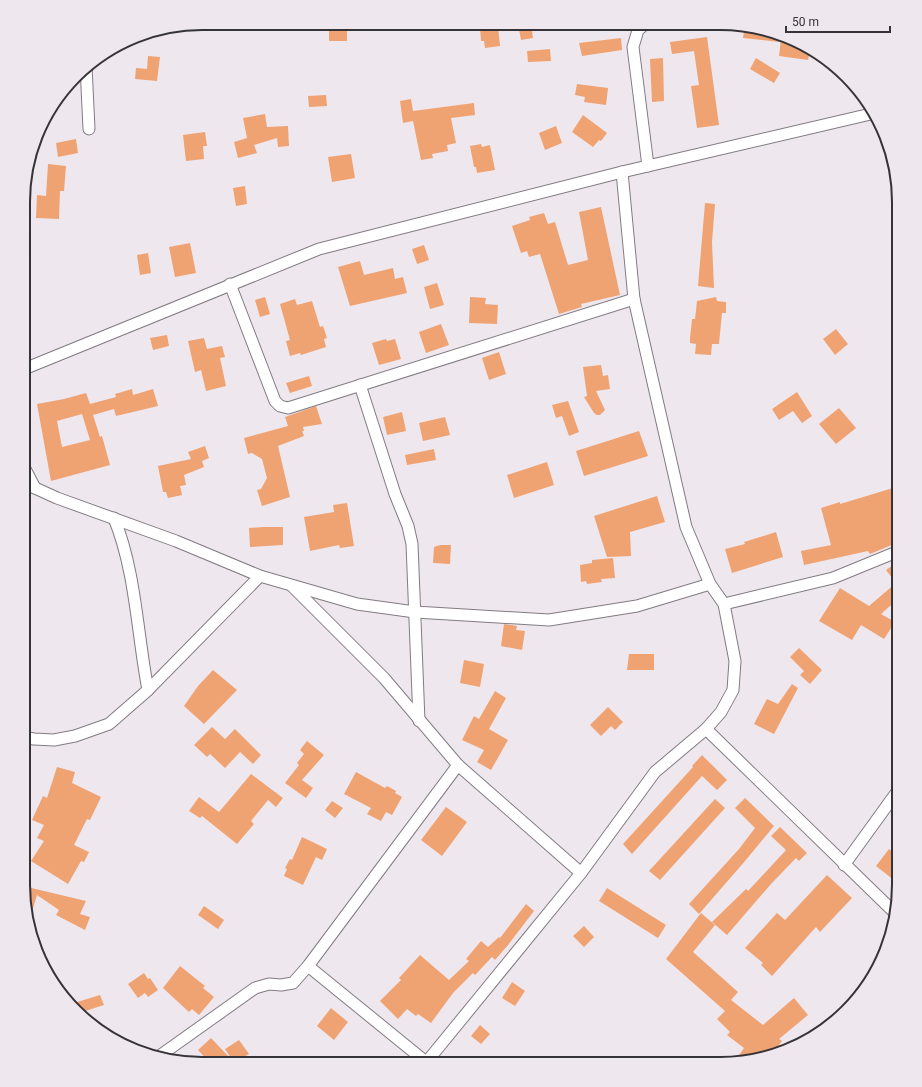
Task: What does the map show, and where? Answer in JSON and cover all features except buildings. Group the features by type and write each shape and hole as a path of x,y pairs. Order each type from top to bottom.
{"street":[{"path":"638,30 633,46 648,166"},
{"path":"86,75 89,129"},
{"path":"30,367 319,249 622,172 868,115"},
{"path":"430,1057 581,873 655,772 706,728 721,712 733,690 735,661 724,604 710,584 686,527 634,299 622,172"},
{"path":"230,284 275,400 280,406 288,408 634,299"},
{"path":"360,385 395,494 408,526 412,544 419,721"},
{"path":"30,478 35,488"},
{"path":"30,486 57,498 176,541 260,576 357,604 415,612 549,620 637,606 710,584"},
{"path":"114,518 122,540 128,564 148,690"},
{"path":"724,604 834,578 892,554"},
{"path":"30,738 54,740 74,736 109,724 148,690 260,576"},
{"path":"290,584 384,678 458,765 581,873"},
{"path":"706,728 844,865 891,909"},
{"path":"164,1053 255,988 269,984 281,985 293,983 308,966 458,765"},
{"path":"844,865 892,799"},
{"path":"308,966 418,1057"}]}
